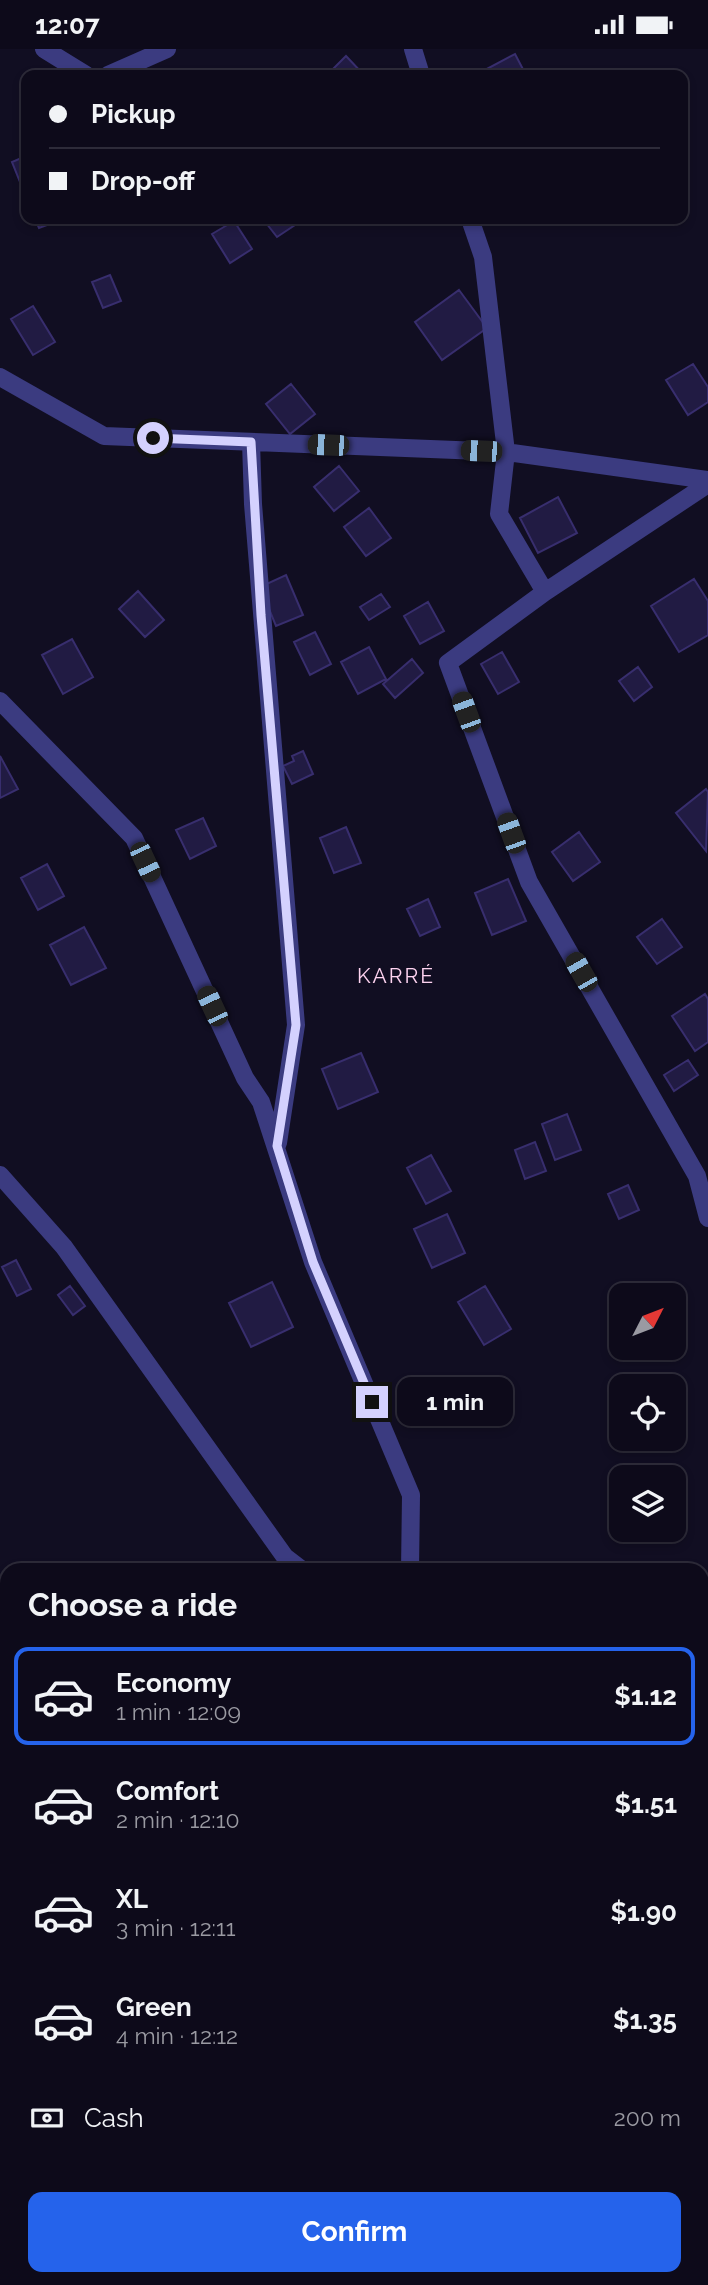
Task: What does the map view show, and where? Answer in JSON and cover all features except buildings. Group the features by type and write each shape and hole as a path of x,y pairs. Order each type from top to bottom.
{"street":[{"path":"44,49 78,70"},
{"path":"119,70 167,49"},
{"path":"413,49 419,70"},
{"path":"472,224 483,257 506,452 499,514 545,592"},
{"path":"0,377 104,436 506,452 708,482"},
{"path":"251,442 261,615 296,1025 277,1146"},
{"path":"708,482 545,592 448,663 529,882 697,1176 708,1218"},
{"path":"0,701 134,838 245,1078 261,1102 313,1262 411,1495 410,1563"},
{"path":"0,1175 64,1247 285,1557 293,1563"}],"district":[{"name":"KARRÉ","path":"396,975"}],"route":[{"path":"153,438 251,442 253,504 278,837 296,1025 277,1146 313,1262 372,1402"}]}
